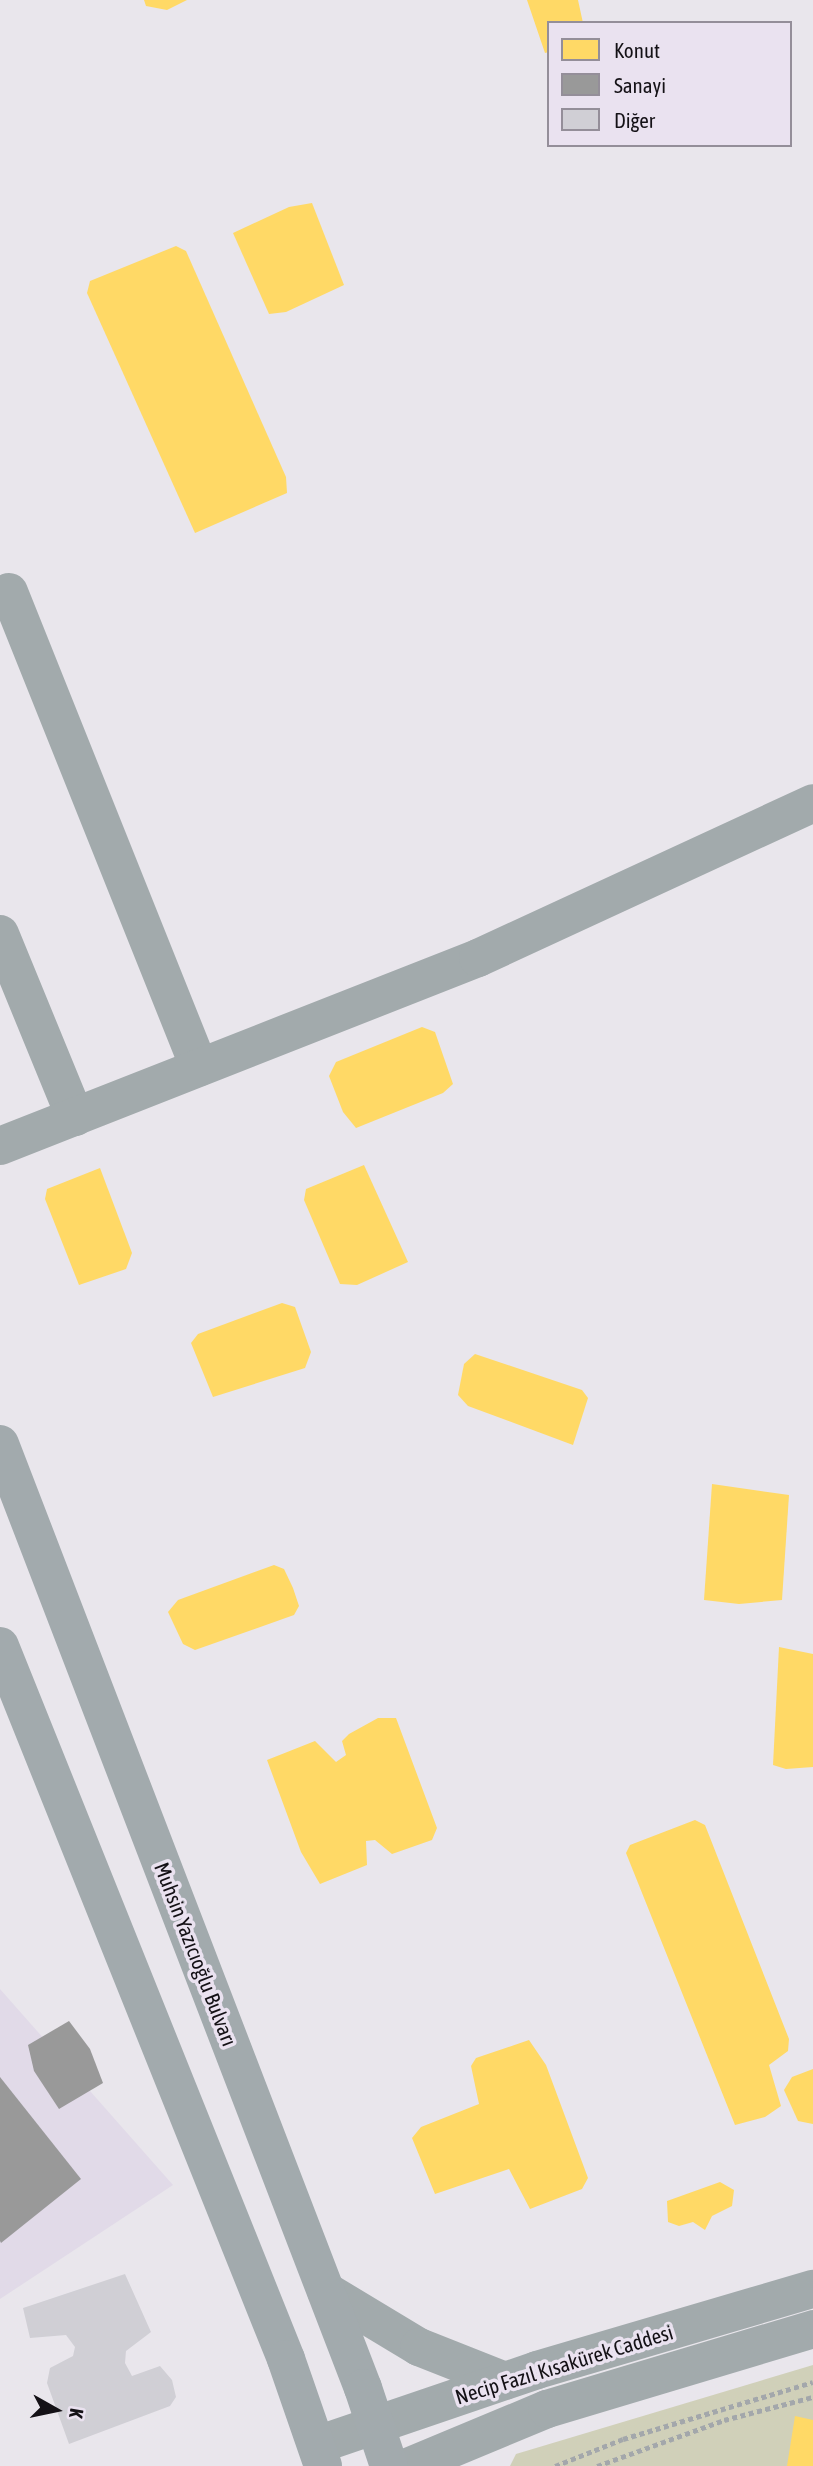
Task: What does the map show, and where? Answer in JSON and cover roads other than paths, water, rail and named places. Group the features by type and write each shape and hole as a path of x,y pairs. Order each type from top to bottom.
{"main road":[{"name":"Muhsin Yazıcıoğlu Bulvarı","path":"0,1444 377,2424 389,2466"},
{"path":"0,1646 320,2456"}],"street":[{"path":"9,592 199,1068"},
{"path":"0,1146 478,958 813,803"},
{"path":"0,934 75,1117"},
{"name":"Necip Fazıl Kısakürek Caddesi","path":"320,2456 377,2424 505,2381 813,2289"},
{"path":"326,2291 419,2347 505,2381"},
{"name":"Necip Fazıl Kısakürek Caddesi","path":"410,2466 484,2450 547,2409 813,2329"}]}
